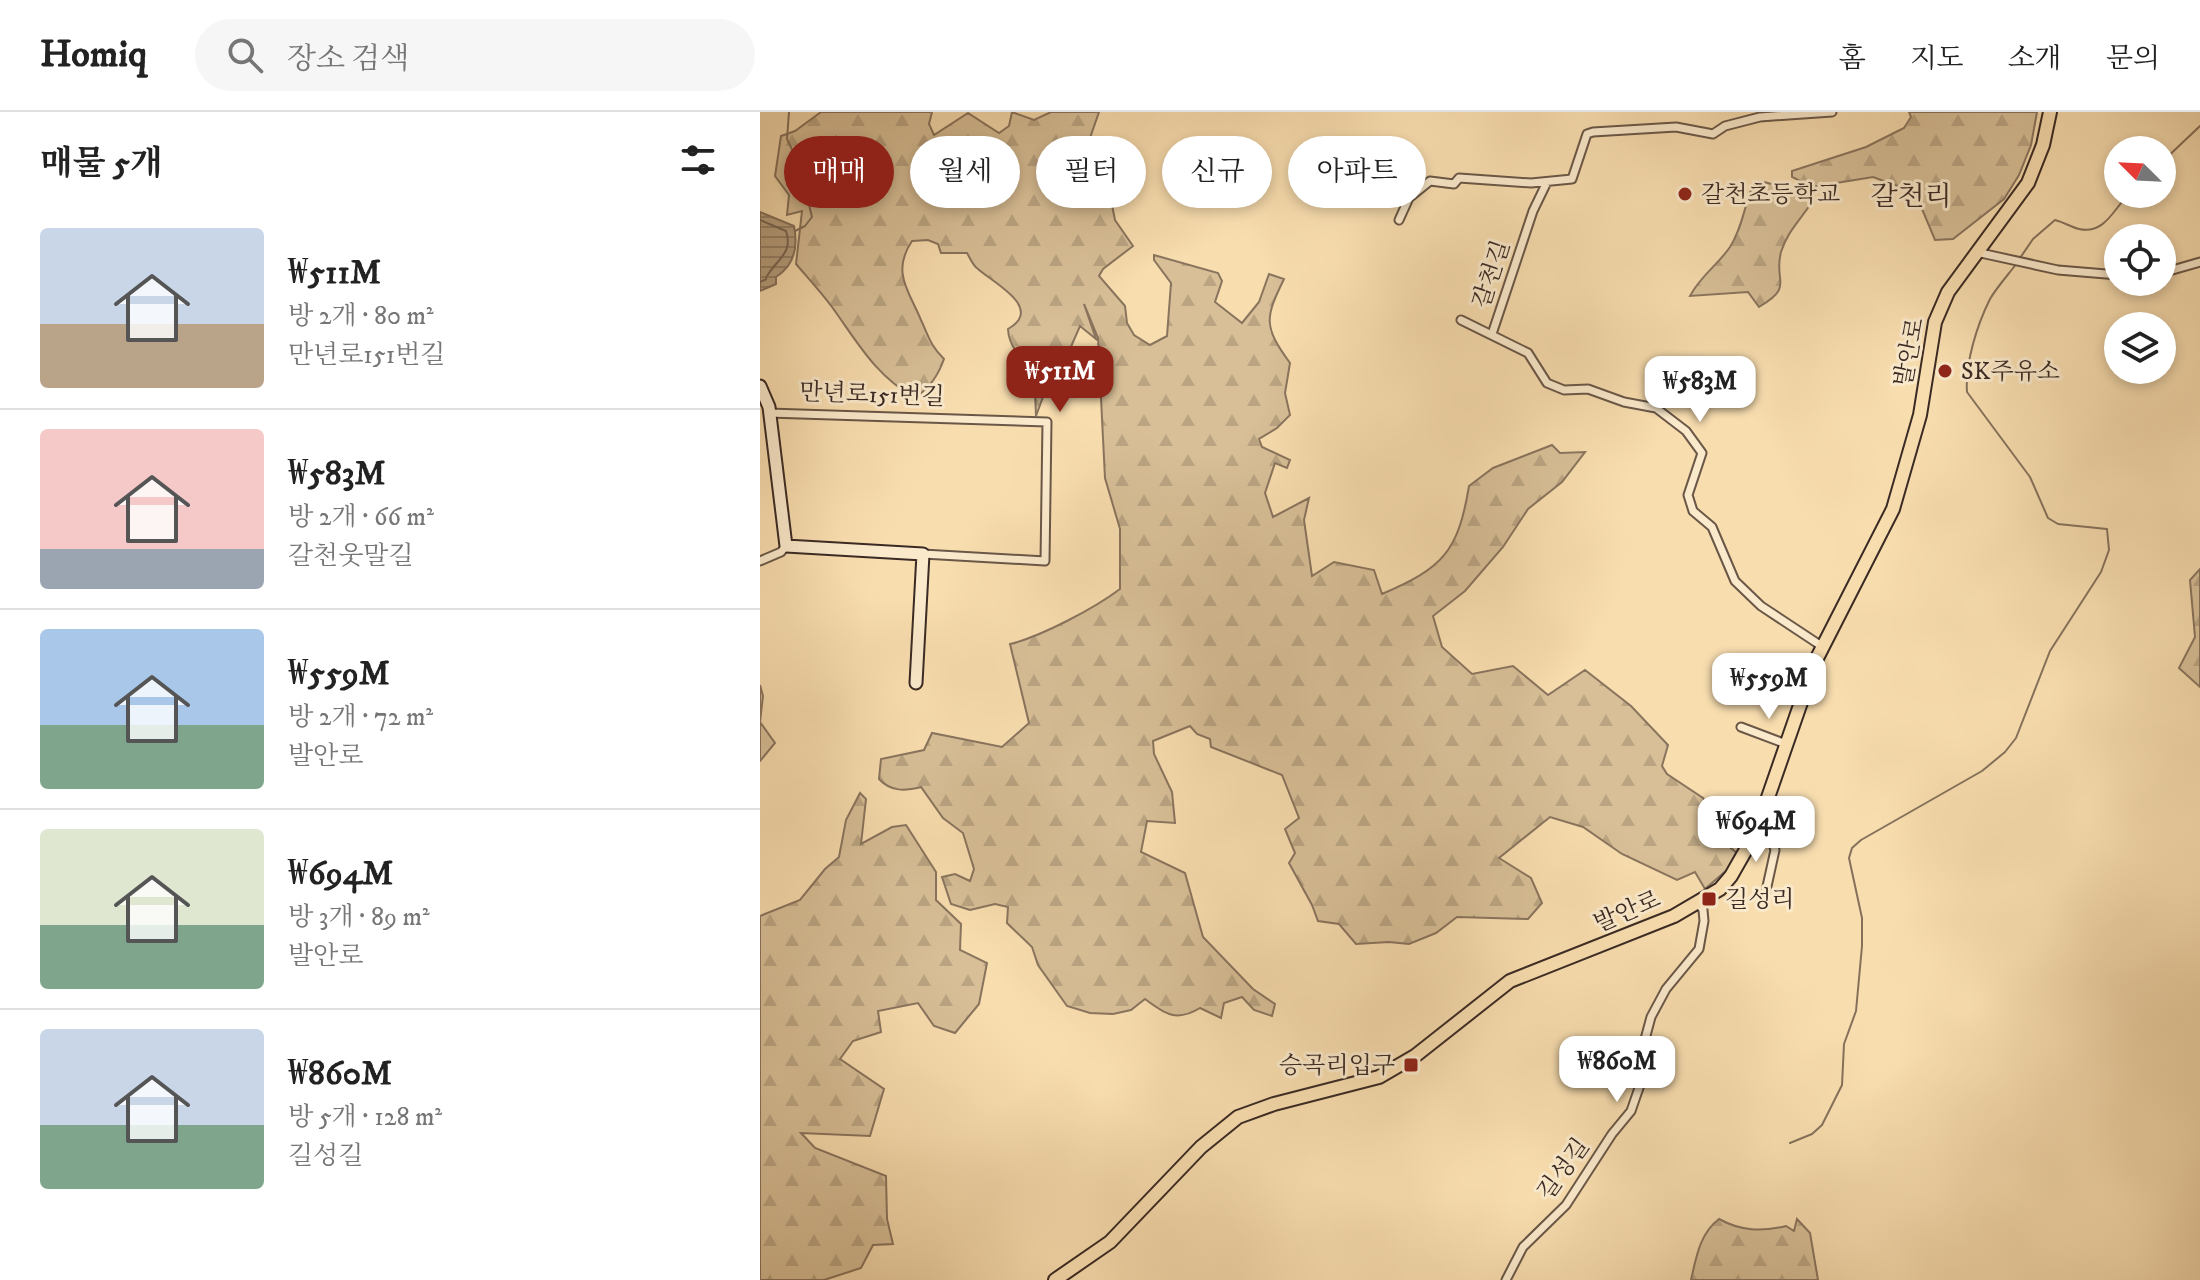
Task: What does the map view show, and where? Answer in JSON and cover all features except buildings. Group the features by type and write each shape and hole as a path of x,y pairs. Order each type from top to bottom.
{"main road":[{"name":"발안로","path":"1055,1280 1123,1230 1201,1147 1238,1117 1274,1104 1379,1077 1415,1056 1510,981 1648,928 1720,889 1756,832 1823,647 1893,509 1920,415 1935,322 1948,292 2028,183 2043,145 2050,112"}],"street":[{"path":"1399,220 1409,198 1430,181 1454,184 1459,178 1498,183 1572,179 1587,134 1593,132 1676,127 1713,134 1725,126 1760,117 1832,112"},
{"name":"갈천길","path":"1492,334 1533,211 1547,182"},
{"path":"1976,252 2058,270 2104,274"},
{"path":"2176,269 2200,262"},
{"path":"1461,320 1528,353 1547,383 1564,390 1588,389 1624,402 1656,408 1686,431 1702,453 1688,495 1693,511 1712,527 1735,581 1761,606 1823,647"},
{"name":"만년로151번길","path":"760,386 769,413 786,546 1045,561 1047,422 769,413"},
{"path":"760,561 781,552 786,546"},
{"path":"916,683 923,554"},
{"path":"1741,727 1786,744"},
{"path":"1766,891 1775,850 1770,835"},
{"name":"길성길","path":"1506,1280 1523,1247 1566,1205 1612,1134 1631,1111 1640,1085 1641,1054 1651,1017 1666,989 1699,949 1704,921 1703,910 1697,902"}],"green space":[{"path":"821,112 932,112 929,124 934,135 968,113 999,133 1009,126 1012,112 1034,120 1051,112 1099,112 1091,136 1036,136 1036,208 1113,208 1115,220 1133,246 1103,269 1099,276 1125,306 1127,323 1134,335 1150,345 1167,336 1171,283 1154,260 1154,255 1218,273 1222,281 1215,302 1242,323 1259,302 1269,274 1284,279 1273,303 1270,322 1275,340 1290,363 1285,393 1290,415 1259,439 1262,447 1290,460 1287,468 1275,463 1265,493 1273,517 1309,498 1304,520 1312,576 1334,562 1374,570 1382,594 1403,585 1444,555 1459,527 1469,486 1493,468 1552,445 1560,453 1585,452 1562,482 1528,509 1503,547 1465,591 1433,616 1442,647 1472,674 1513,666 1548,695 1585,670 1631,706 1668,745 1662,766 1667,774 1703,798 1721,826 1716,836 1737,853 1728,869 1705,889 1695,872 1677,880 1622,854 1583,827 1550,817 1499,858 1531,878 1542,903 1528,919 1457,917 1436,933 1409,944 1356,944 1339,924 1318,921 1289,863 1295,853 1285,829 1299,818 1282,775 1211,747 1210,739 1197,734 1190,726 1153,741 1154,754 1172,792 1175,823 1147,821 1141,852 1185,873 1203,937 1253,989 1275,1004 1272,1016 1254,1010 1242,997 1224,1003 1221,1018 1200,1008 1185,1015 1172,1015 1145,999 1131,1010 1113,1014 1090,1013 1067,1006 1038,965 1032,947 1007,923 1008,907 995,904 970,910 951,904 942,877 955,874 970,881 974,869 963,833 943,818 921,787 898,789 879,779 881,759 924,750 932,733 1002,747 1029,723 1010,644 1067,621 1120,589 1120,529 1105,478 1098,338 1084,304 1096,339 1080,326 1066,358 1054,367 1036,416 1034,368 1016,351 1009,336 1008,329 1018,321 1021,313 1018,304 976,268 967,253 941,253 938,244 928,240 912,241 903,262 904,281 930,341 944,359 933,381 915,398 901,389 878,369 828,301 796,264 802,211 787,215 788,208 894,208 894,136 784,136 784,188 775,176 781,136 795,131"},
{"path":"1909,112 2037,112 2031,145 2019,175 2004,199 1953,239 1935,240 1917,197 1903,188 1873,177 1812,187 1792,177 1792,171 1866,147 1904,128 1911,117"},
{"path":"1755,181 1778,186 1812,202 1781,252 1780,288 1759,307 1748,292 1690,296 1730,247"},
{"path":"2200,569 2200,687 2179,668 2195,637 2190,580"},
{"path":"760,685 763,696 760,722"},
{"path":"760,722 775,743 760,761"},
{"path":"860,793 866,799 861,844 892,827 906,825 936,872 936,900 961,924 960,950 987,963 979,1004 955,1033 934,1026 918,1003 878,1011 881,1032 853,1041 840,1059 884,1089 870,1136 801,1133 815,1148 886,1176 887,1219 893,1244 873,1245 861,1268 824,1280 760,1280 760,916 800,900 839,857 846,820"},
{"path":"1719,1219 1743,1228 1760,1230 1786,1226 1794,1231 1797,1219 1810,1233 1818,1280 1691,1280 1703,1239"}],"water":[{"path":"760,212 794,226 796,241 791,261 776,277 776,284 760,291"}],"waterway":[{"path":"789,112 787,139 799,164 812,217 805,226 795,231"},
{"path":"2176,149 2200,126"},
{"path":"2020,258 2033,239 2055,220 2088,230 2102,224 2117,208"},
{"path":"1790,1143 1812,1134 1822,1125 1842,1085 1844,1044 1856,1011 1862,946 1862,918 1849,858 1852,848 1982,771 2005,752 2016,738 2050,651 2101,572 2109,550 2107,529 2058,524 2048,518 2030,477 1967,392 1970,357 1981,320 1993,294 2017,263"}],"place":[{"name":"갈천초등학교","path":"1685,194"},
{"name":"SK주유소","path":"1945,371"},
{"name":"길성리","path":"1709,899"},
{"name":"승곡리입구","path":"1411,1065"}],"district":[{"name":"갈천리","path":"1911,195"}]}
